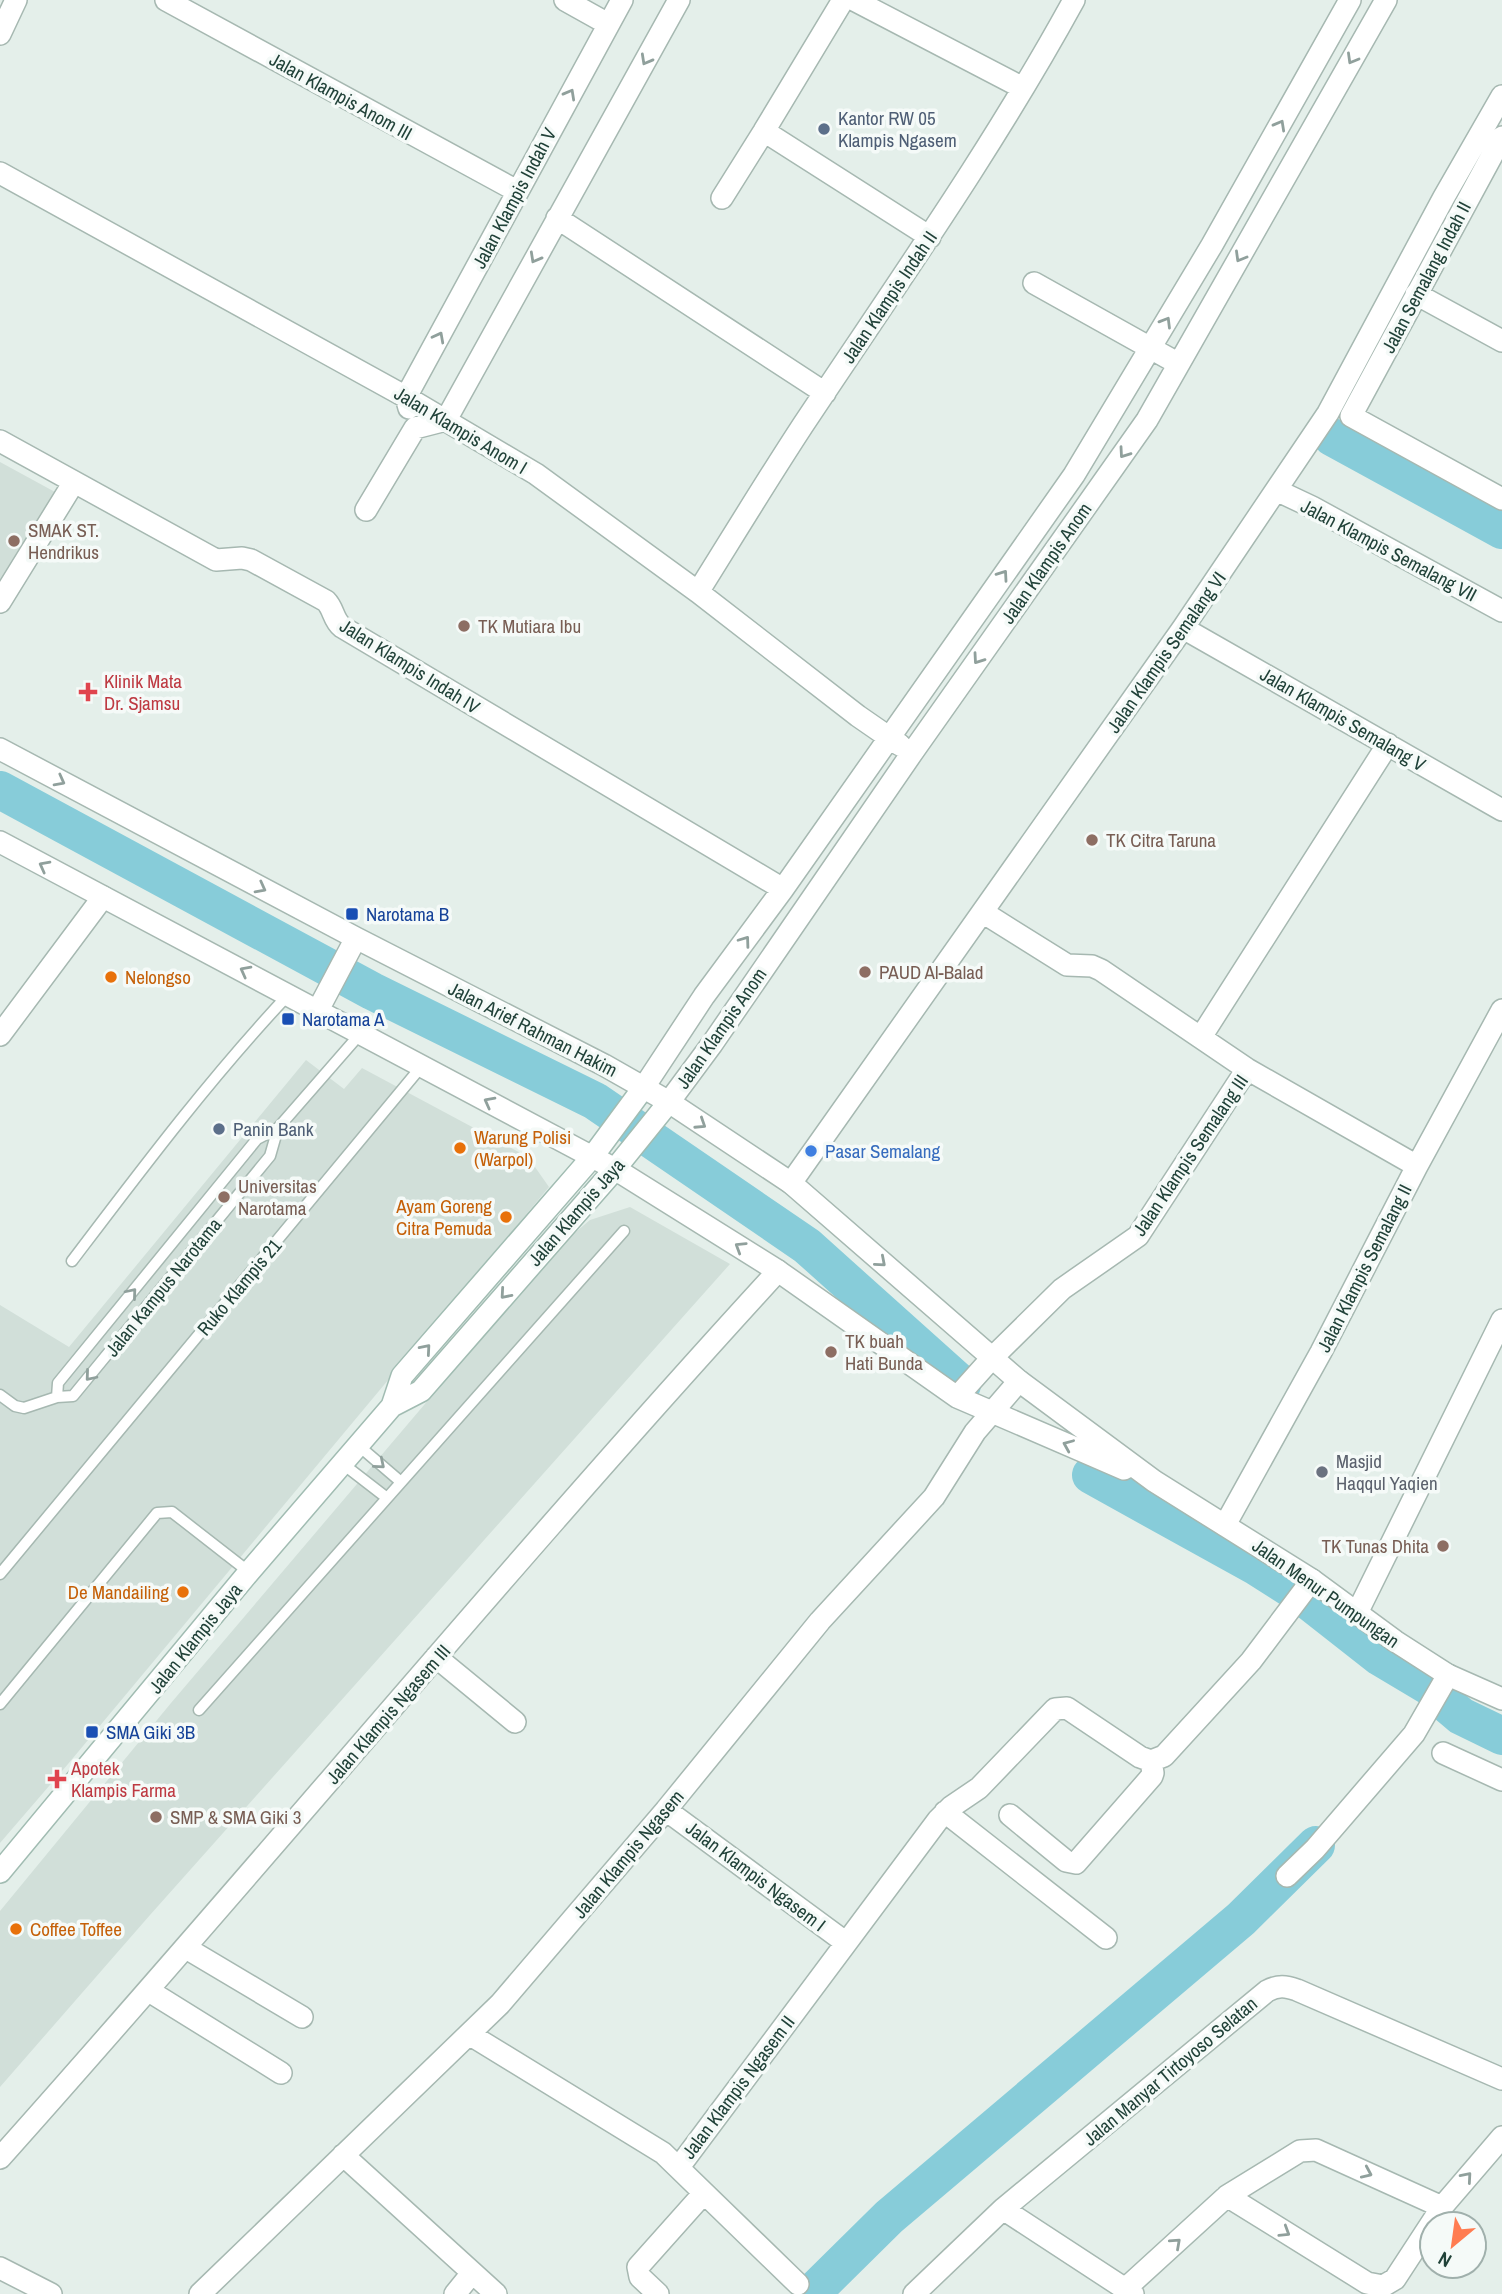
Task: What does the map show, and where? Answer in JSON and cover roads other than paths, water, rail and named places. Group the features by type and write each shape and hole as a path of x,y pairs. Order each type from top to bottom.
{"street":[{"path":"0,34 16,0"},
{"name":"Jalan Klampis Anom III","path":"166,0 517,191"},
{"path":"565,0 608,24"},
{"name":"Jalan Klampis Indah V","path":"406,397 622,0"},
{"path":"366,510 415,428 446,420 679,0"},
{"path":"722,198 843,0"},
{"path":"854,0 1023,88"},
{"name":"Jalan Klampis Indah II","path":"698,592 825,393 930,237 1023,88 1074,0"},
{"name":"Jalan Klampis Anom","path":"639,1095 683,1026 1074,475 1212,245 1350,0"},
{"name":"Jalan Klampis Anom","path":"662,1110 712,1044 912,753 1147,420 1385,0"},
{"name":"Jalan Klampis Semalang VI","path":"791,1183 1183,628 1328,413 1444,197 1502,96"},
{"path":"764,131 930,237"},
{"name":"Jalan Semalang Indah II","path":"1502,137 1493,174 1416,294 1351,416 1502,499"},
{"name":"Jalan Klampis Anom I","path":"0,173 406,397 536,474 912,753"},
{"path":"557,218 825,393"},
{"path":"1034,283 1179,364"},
{"path":"1416,294 1502,341"},
{"path":"406,397 415,428"},
{"name":"Jalan Klampis Indah IV","path":"0,440 216,560 251,560 326,601 337,624 342,628 783,888"},
{"path":"0,602 74,482"},
{"name":"Jalan Klampis Semalang VII","path":"1276,490 1502,611"},
{"name":"Jalan Klampis Semalang V","path":"1183,628 1502,810"},
{"path":"1201,1037 1388,744"},
{"name":"Jalan Arief Rahman Hakim","path":"0,749 356,938 791,1183 1018,1381"},
{"path":"0,842 289,994 320,1006 360,1034 421,1067 619,1163 957,1397 990,1413"},
{"path":"0,1035 103,897"},
{"path":"984,913 1067,965 1092,966 1101,970 1247,1069"},
{"path":"320,1006 356,938"},
{"name":"Jalan Klampis Semalang II","path":"1225,1525 1321,1352 1417,1166 1495,1040 1502,1010"},
{"path":"683,1026 712,1044"},
{"name":"Jalan Klampis Semalang III","path":"957,1397 1062,1289 1138,1236 1247,1069 1417,1166"},
{"name":"Jalan Klampis Jaya","path":"0,1872 249,1572 392,1406 402,1376 598,1151 639,1095"},
{"name":"Jalan Klampis Jaya","path":"392,1406 421,1391 662,1110"},
{"name":"Jalan Klampis Ngasem III","path":"0,2158 149,1991 436,1657 778,1271"},
{"path":"1357,1612 1502,1320"},
{"name":"Jalan Menur Pumpungan","path":"1018,1381 1154,1481 1225,1525 1304,1592 1357,1612 1444,1684 1502,1699"},
{"name":"Jalan Klampis Ngasem","path":"200,2294 224,2284 343,2155 499,2004 666,1810 820,1621 934,1497 975,1432 1018,1381"},
{"name":"Jalan Menur Pumpungan","path":"990,1413 1154,1481"},
{"path":"1010,1815 1066,1861 1076,1863 1152,1776 1151,1761 1164,1756 1251,1661 1304,1592"},
{"path":"436,1657 515,1721"},
{"path":"1287,1875 1314,1849 1414,1734 1444,1684"},
{"name":"Jalan Klampis Ngasem II","path":"469,2034 663,2153 678,2167 945,1812 979,1788 1055,1709 1067,1708 1140,1757 1151,1761"},
{"path":"1443,1753 1502,1780"},
{"name":"Jalan Klampis Ngasem I","path":"666,1810 845,1942"},
{"path":"945,1812 1106,1938"},
{"path":"186,1948 302,2017"},
{"name":"Jalan Manyar Tirtoyoso Selatan","path":"914,2294 1003,2209 1274,1987 1297,1990 1502,2079"},
{"path":"149,1991 281,2073"},
{"path":"1227,2196 1367,2283 1384,2286 1395,2279 1441,2207 1502,2137"},
{"path":"1003,2209 1129,2291 1227,2196 1300,2151 1316,2150 1441,2207"},
{"path":"343,2155 496,2294"},
{"path":"678,2167 798,2284"},
{"path":"658,2294 640,2277 638,2267 704,2193"},
{"path":"0,2268 51,2294"},
{"path":"455,2294 472,2273"}],"lane":[{"path":"72,1261 167,1136 289,994"},
{"name":"Jalan Kampus Narotama","path":"57,1396 58,1383 257,1139 278,1128 360,1034"},
{"name":"Ruko Klampis 21","path":"0,1574 421,1067"},
{"name":"Jalan Kampus Narotama","path":"0,1395 15,1406 24,1408 57,1396 73,1396 270,1156 278,1128"},
{"path":"199,1710 624,1231"},
{"path":"359,1446 401,1482"},
{"path":"343,1464 387,1497"},
{"path":"0,1704 157,1513 172,1512 249,1572"}],"waterway":[{"path":"1332,437 1502,530"},
{"path":"0,790 372,991 595,1101 807,1246 962,1385"},
{"path":"1091,1475 1257,1567 1301,1595 1380,1657 1437,1691 1461,1716 1502,1736"},
{"path":"811,2294 889,2217 1241,1919 1316,1845"}],"place":[{"name":"Kantor RW 05 Klampis Ngasem","path":"824,129"},
{"name":"SMAK ST. Hendrikus","path":"14,541"},
{"name":"TK Mutiara Ibu","path":"464,626"},
{"name":"Klinik Mata Dr. Sjamsu","path":"88,692"},
{"name":"TK Citra Taruna","path":"1092,840"},
{"name":"Narotama B","path":"352,914"},
{"name":"PAUD Al-Balad","path":"865,972"},
{"name":"Nelongso","path":"111,977"},
{"name":"Narotama A","path":"288,1019"},
{"name":"Panin Bank","path":"219,1129"},
{"name":"Warung Polisi (Warpol)","path":"460,1148"},
{"name":"Pasar Semalang","path":"811,1151"},
{"name":"Universitas Narotama","path":"224,1197"},
{"name":"Ayam Goreng Citra Pemuda","path":"506,1217"},
{"name":"TK buah Hati Bunda","path":"831,1352"},
{"name":"Masjid Haqqul Yaqien","path":"1322,1472"},
{"name":"TK Tunas Dhita","path":"1443,1546"},
{"name":"De Mandailing","path":"183,1592"},
{"name":"SMA Giki 3B","path":"92,1732"},
{"name":"Apotek Klampis Farma","path":"57,1779"},
{"name":"SMP & SMA Giki 3","path":"156,1817"},
{"name":"Coffee Toffee","path":"16,1929"}]}
